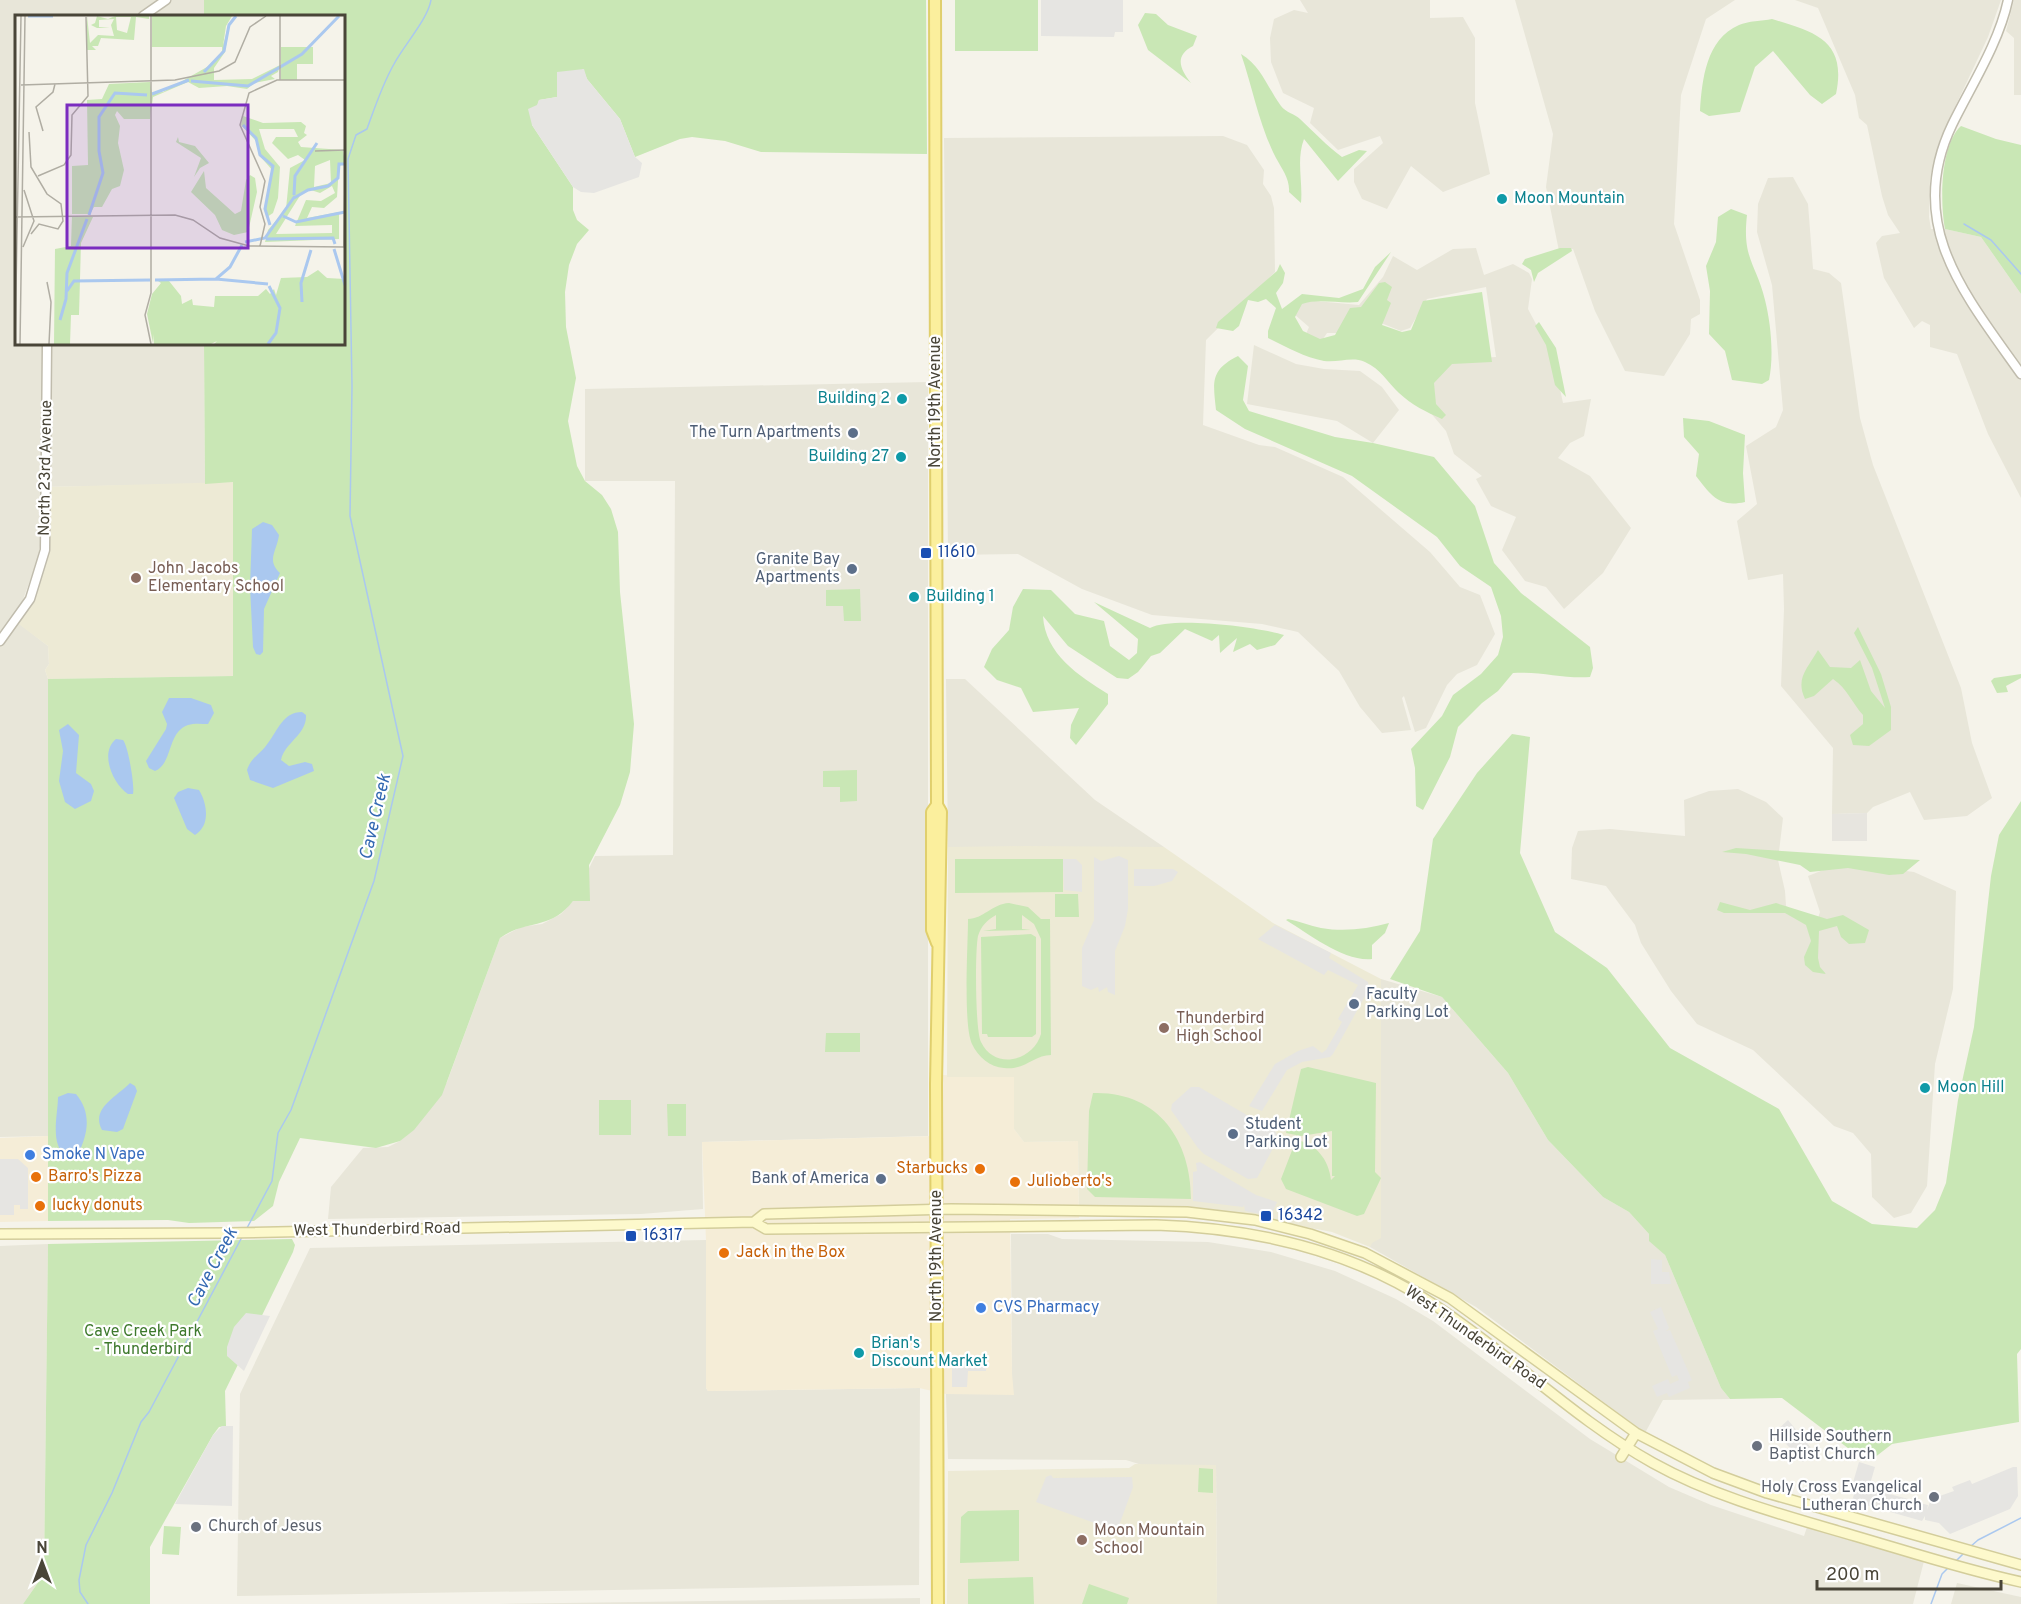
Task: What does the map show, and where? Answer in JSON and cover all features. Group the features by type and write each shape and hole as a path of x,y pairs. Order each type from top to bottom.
{"main road":[{"name":"North 19th Avenue","path":"935,0 937,805 941,812 940,930 937,945 938,1604"},
{"name":"West Thunderbird Road","path":"754,1222 764,1214 937,1209 1187,1212 1230,1216 1310,1234 1365,1253 1450,1298 1636,1433 1682,1458 1738,1483 2021,1565"},
{"path":"1056,1210 1056,1226"},
{"name":"West Thunderbird Road","path":"0,1234 227,1233 754,1222 766,1229 937,1226 1210,1228 1307,1246 1402,1286 1433,1304 1627,1447 1679,1476 1733,1498 2021,1582"},
{"path":"1621,1457 1636,1433"},
{"path":"1922,1554 1926,1539"}],"street":[{"path":"144,15 166,0"},
{"path":"2008,0 2001,23 1945,143 1937,171 1935,202 1941,245 1959,285 2021,374"},
{"name":"North 23rd Avenue","path":"0,641 16,622 34,590 46,541 47,345"}],"shaded area":[{"path":"0,0 204,0 204,15 15,15 15,345 204,345 205,484 41,487 41,540 38,559 22,602 12,618 48,646 49,664 45,670 48,679 48,1136 0,1137"},
{"path":"1041,0 1123,0 1123,32 1115,32 1114,37 1041,36"},
{"path":"1300,0 1430,0 1430,18 1463,17 1475,38 1475,103 1490,174 1443,192 1411,166 1387,209 1362,199 1354,182 1354,169 1383,143 1380,136 1338,150 1310,123 1314,108 1283,93 1271,62 1270,38 1274,19 1294,10 1308,13"},
{"path":"1515,0 1735,0 1706,19 1681,95 1674,224 1700,300 1700,314 1691,319 1690,334 1664,376 1625,371 1595,311 1573,249 1559,251 1546,187 1553,134"},
{"path":"1795,0 2001,0 1988,37 1940,139 1930,179 1929,217 1931,229 1945,229 1981,237 2021,294 2021,498 1988,434 1957,354 1930,347 1930,325 1922,321 1914,328 1884,278 1876,243 1882,236 1900,233 1888,215 1882,196 1867,125 1859,118 1855,95 1818,8"},
{"path":"2014,0 2021,0 2021,95 2014,95 2014,38 2006,31"},
{"path":"584,69 587,79 620,119 635,157 642,163 639,177 594,193 581,192 573,187 532,125 528,109 537,105 539,100 557,97 557,72"},
{"path":"1223,136 1247,145 1264,170 1263,184 1271,196 1274,208 1275,272 1206,340 1203,425 1259,445 1275,447 1343,477 1430,552 1460,587 1480,595 1495,634 1477,665 1457,674 1447,685 1426,728 1415,732 1404,696 1402,698 1411,730 1382,733 1360,707 1339,671 1298,632 1262,624 1152,615 1082,589 1018,554 948,555 944,138"},
{"path":"1793,177 1808,204 1813,269 1829,273 1841,283 1860,418 1873,465 1961,688 1972,743 1992,798 1967,816 1924,820 1910,792 1873,807 1867,813 1832,814 1833,748 1781,686 1783,574 1748,580 1737,521 1757,504 1746,446 1776,427 1783,410 1772,285 1757,232 1758,204 1768,178"},
{"path":"1476,248 1484,275 1513,264 1529,273 1532,279 1528,309 1553,356 1563,403 1591,399 1584,436 1570,443 1558,458 1590,476 1631,528 1603,573 1564,609 1546,587 1525,581 1502,550 1516,517 1491,506 1476,479 1482,476 1454,454 1446,431 1429,411 1430,382 1451,360 1496,357 1486,287 1427,299 1410,328 1401,331 1351,311 1339,333 1327,333 1321,342 1306,334 1309,327 1294,314 1299,303 1305,300 1359,305 1383,277 1393,256 1417,270 1453,249"},
{"path":"1254,345 1296,364 1324,369 1360,371 1382,387 1399,410 1373,443 1337,421 1247,404"},
{"path":"928,382 928,1136 702,1142 703,1209 641,1214 328,1219 331,1187 363,1148 388,1147 400,1141 447,1082 500,938 521,927 542,924 561,914 573,901 595,856 673,855 675,481 585,481 585,389"},
{"name":"John Jacobs Elementary School","path":"233,482 233,676 48,679 45,670 49,664 48,646 16,622 42,564 47,487"},
{"path":"946,679 965,679 1095,800 1164,847 948,847"},
{"path":"1738,789 1766,802 1783,818 1778,860 1786,906 1816,924 1820,912 1808,876 1841,863 1914,872 1956,891 1953,989 1935,1064 1927,1186 1911,1213 1894,1218 1872,1197 1871,1154 1853,1133 1834,1126 1753,1050 1697,1024 1671,991 1641,943 1635,925 1606,886 1571,879 1572,848 1578,831 1610,829 1685,836 1684,800 1709,791"},
{"path":"1867,813 1867,841 1832,841 1832,814"},
{"name":"Thunderbird High School","path":"948,847 1164,847 1273,923 1381,979 1381,1238 1372,1243 1370,1247 1332,1232 1212,1209 1079,1206 1078,1141 1024,1142 1014,1129 1014,1077 947,1077"},
{"path":"1119,856 1128,860 1128,909 1125,926 1115,951 1115,995 1108,992 1107,987 1099,992 1098,987 1091,990 1082,986 1082,948 1094,920 1094,857 1101,861"},
{"path":"1063,859 1076,859 1082,865 1082,892 1064,890"},
{"path":"1134,869 1173,869 1178,872 1172,881 1154,886 1134,886"},
{"name":"Faculty Parking Lot","path":"1275,925 1331,953 1329,958 1368,982 1369,989 1333,1054 1330,1057 1302,1062 1287,1070 1262,1111 1249,1106 1275,1064 1298,1051 1313,1046 1322,1053 1326,1050 1342,1022 1338,1019 1358,985 1328,970 1324,975 1258,939"},
{"path":"1381,979 1442,997 1508,1073 1548,1140 1603,1197 1629,1212 1649,1234 1665,1255 1721,1388 1730,1399 1663,1400 1645,1433 1476,1307 1370,1247"},
{"path":"937,1075 1014,1076 1014,1129 1024,1142 1078,1141 1079,1218 1010,1219 1014,1395 946,1394 919,1388 708,1391 706,1388 706,1240 702,1142 936,1136"},
{"name":"Student Parking Lot","path":"1191,1087 1199,1087 1276,1132 1278,1139 1257,1178 1248,1179 1204,1154 1198,1148 1171,1110 1172,1104"},
{"path":"48,1136 48,1221 0,1222 0,1138"},
{"path":"0,1159 18,1159 28,1168 28,1209 20,1209 20,1205 14,1205 14,1215 0,1215"},
{"path":"1200,1162 1256,1195 1277,1202 1271,1216 1245,1211 1244,1205 1243,1207 1193,1201 1193,1172 1197,1171 1196,1163"},
{"path":"1011,1234 1048,1234 1062,1239 1208,1242 1271,1252 1335,1271 1396,1299 1433,1321 1590,1439 1669,1487 1711,1505 1804,1536 1807,1527 1924,1561 1913,1604 1217,1604 1216,1465 1142,1465 1126,1460 948,1459 946,1394 1012,1393"},
{"path":"706,1240 706,1388 708,1391 920,1388 919,1585 237,1596 240,1394 310,1248"},
{"path":"48,1244 44,1574 23,1604 0,1604 0,1246"},
{"path":"1651,1259 1662,1260 1662,1272 1669,1272 1671,1284 1651,1284"},
{"path":"1661,1307 1669,1328 1666,1331 1670,1330 1692,1380 1688,1382 1690,1388 1669,1397 1667,1393 1657,1397 1652,1386 1668,1379 1670,1384 1679,1380 1677,1375 1672,1377 1653,1331 1658,1329 1650,1312"},
{"path":"246,1313 270,1316 244,1371 227,1356 227,1347 234,1327"},
{"path":"952,1360 986,1360 986,1371 968,1371 967,1387 952,1387"},
{"path":"1788,1420 1813,1450 1803,1462 1775,1432"},
{"path":"222,1426 233,1426 232,1506 175,1504 213,1435"},
{"path":"1859,1462 1875,1467 1868,1491 1863,1491 1870,1493 1871,1489 1908,1499 1907,1504 1915,1506 1916,1502 1928,1505 1927,1510 1931,1499 1954,1491 1952,1487 1970,1480 1972,1484 2013,1467 2017,1467 2018,1496 2010,1509 1950,1534 1939,1523 1925,1520 1925,1516 1922,1521 1852,1501 1856,1488 1852,1486"},
{"name":"Moon Mountain School","path":"1135,1464 1216,1465 1217,1604 947,1604 948,1471 1129,1468"},
{"path":"1051,1475 1053,1478 1132,1477 1133,1487 1117,1531 1036,1502 1046,1477"},
{"path":"1957,1583 2021,1597 2021,1604 1951,1604"},
{"path":"920,1598 920,1604 499,1604"}],"green space":[{"path":"204,0 926,0 927,154 761,152 725,141 692,137 680,139 635,157 620,119 587,79 583,69 557,97 539,100 532,125 573,187 573,210 577,220 589,230 577,244 569,265 565,292 566,327 576,378 568,421 577,466 585,481 602,495 611,509 618,532 620,592 634,724 630,772 620,805 589,865 590,901 573,901 556,917 519,928 500,938 442,1095 414,1130 400,1141 376,1148 300,1138 279,1182 273,1206 254,1221 189,1223 168,1220 48,1221 48,679 233,676 233,482 205,484 204,345 345,345 345,15 204,15"},
{"path":"955,0 1038,0 1038,51 955,51"},
{"path":"1145,13 1156,14 1168,25 1197,36 1193,46 1181,58 1184,73 1191,83 1148,50 1138,25"},
{"path":"1772,19 1814,34 1832,50 1837,62 1836,94 1822,104 1810,95 1773,51 1755,67 1740,112 1709,116 1700,111 1702,86 1708,62 1719,40 1739,25"},
{"path":"1241,54 1259,71 1283,108 1298,117 1342,157 1359,150 1367,151 1338,181 1304,139 1300,163 1301,203 1289,192 1287,178 1270,145"},
{"path":"1961,126 1996,139 2021,145 2021,294 1981,237 1945,229 1942,190 1945,160 1954,135"},
{"path":"1731,209 1747,215 1746,242 1769,319 1772,350 1771,371 1769,380 1762,384 1732,380 1725,351 1709,334 1710,291 1706,266 1716,242 1718,217"},
{"path":"1560,248 1571,248 1572,251 1538,273 1534,282 1531,270 1522,264 1525,259"},
{"path":"1391,252 1358,302 1308,302 1302,304 1295,317 1303,331 1320,339 1335,335 1350,308 1361,307 1379,283 1385,282 1392,287 1387,300 1391,303 1382,325 1402,332 1411,330 1423,301 1482,292 1492,362 1452,364 1434,383 1436,404 1446,415 1442,419 1409,401 1380,372 1365,362 1360,360 1324,361 1268,338 1268,331 1276,308 1266,299 1258,302 1248,300 1239,326 1233,331 1216,328 1218,322 1277,271 1280,264 1285,273 1283,283 1276,293 1282,309 1302,294 1339,298 1363,289 1375,267"},
{"path":"1539,322 1556,348 1566,397 1555,385 1546,345 1535,326"},
{"path":"1238,356 1248,366 1243,400 1249,411 1335,437 1434,457 1475,506 1494,563 1521,593 1590,647 1593,668 1590,677 1513,673 1498,691 1482,703 1458,727 1450,757 1423,810 1416,806 1415,768 1411,749 1442,716 1453,695 1481,674 1498,655 1503,637 1501,616 1491,587 1460,566 1437,537 1352,476 1245,429 1216,410 1215,378 1222,366"},
{"path":"1683,418 1709,421 1745,435 1743,473 1745,502 1728,503 1716,498 1696,476 1699,454 1684,437"},
{"path":"860,589 861,621 844,621 843,606 826,606 826,590"},
{"path":"1023,589 1051,590 1075,614 1104,621 1110,646 1129,660 1137,653 1138,639 1094,602 1150,628 1177,623 1216,624 1284,635 1275,645 1257,650 1250,644 1233,652 1237,638 1220,653 1219,635 1212,641 1185,629 1160,653 1151,656 1138,672 1128,679 1117,678 1068,646 1043,616 1045,630 1057,653 1086,680 1108,694 1108,704 1076,745 1070,738 1071,725 1079,708 1033,712 1021,688 997,680 984,667 992,649 1009,630 1013,607"},
{"path":"1858,627 1881,674 1891,707 1891,730 1869,746 1853,745 1850,735 1863,724 1863,715 1838,683 1833,679 1814,696 1805,699 1801,685 1804,673 1818,650 1830,667 1851,668 1860,660 1871,691 1885,708 1872,668 1854,633"},
{"path":"2021,674 2021,678 2006,686 2008,692 1997,693 1991,681 1994,678"},
{"path":"1512,734 1530,737 1520,853 1555,932 1607,968 1670,1048 1779,1109 1832,1201 1872,1224 1917,1228 1935,1210 1946,1183 1958,1100 1974,1027 1991,876 1999,835 2021,801 2021,1349 2017,1354 2019,1422 1892,1444 1874,1458 1861,1458 1782,1398 1730,1399 1721,1388 1665,1255 1649,1241 1649,1234 1629,1212 1603,1197 1548,1140 1508,1073 1442,997 1390,979 1420,931 1433,839 1477,773"},
{"path":"857,770 857,801 840,802 840,787 823,787 823,771"},
{"path":"1736,848 1920,860 1903,874 1889,875 1848,868 1810,872 1800,865 1746,854 1722,852"},
{"path":"955,859 1063,859 1063,892 955,893"},
{"path":"1055,894 1078,894 1079,917 1055,917"},
{"path":"1720,902 1750,910 1776,903 1827,919 1843,915 1869,930 1865,943 1849,944 1841,937 1837,926 1819,931 1818,958 1820,967 1826,974 1813,972 1805,965 1804,957 1811,941 1806,925 1785,913 1724,913 1717,910"},
{"path":"1003,904 1028,907 1041,919 1050,919 1051,1055 1039,1057 1011,1068 994,1066 981,1057 972,1044 968,1020 968,919 978,917","holes":["996,915 996,929 983,931 1031,930 1022,929 1022,915 1034,924 1041,939 1041,1034 1037,1043 1022,1056 1013,1059 995,1057 987,1051 979,1035 976,990 978,936 985,924"]},
{"path":"1286,920 1338,930 1389,923 1385,933 1372,945 1372,959 1361,959 1327,946"},
{"path":"1031,934 1036,937 1036,1034 1032,1037 988,1037 987,1034 982,1034 981,937"},
{"path":"826,1033 860,1033 860,1052 825,1052"},
{"path":"1308,1067 1376,1083 1375,1172 1381,1178 1364,1214 1357,1216 1286,1189 1281,1179 1296,1140 1315,1149 1328,1166 1331,1180 1335,1176 1332,1176 1332,1131 1301,1136 1286,1133 1301,1069"},
{"path":"1093,1093 1136,1100 1153,1110 1166,1123 1185,1157 1191,1199 1095,1197 1087,1189 1089,1111"},
{"path":"599,1100 631,1100 631,1135 599,1135"},
{"path":"667,1104 686,1104 686,1136 668,1136"},
{"name":"Cave Creek Park - Thunderbird","path":"292,1239 295,1245 293,1252 225,1391 226,1426 219,1427 213,1435 150,1547 150,1604 23,1604 44,1574 48,1244"},
{"path":"1199,1468 1213,1469 1213,1493 1198,1492"},
{"path":"1019,1510 1019,1561 960,1563 961,1517 968,1511"},
{"path":"164,1526 181,1527 179,1555 162,1554"},
{"path":"1033,1577 1034,1604 968,1604 968,1579"},
{"path":"1089,1584 1129,1598 1127,1604 1082,1604"}],"water":[{"path":"263,522 272,525 279,535 273,559 280,573 264,609 263,652 260,655 256,654 253,647 250,587 252,529"},
{"path":"169,698 191,698 211,705 214,713 208,724 190,724 181,729 173,741 165,762 155,771 149,768 146,761 166,729 167,724 162,712"},
{"path":"302,712 306,715 303,728 287,748 281,760 289,766 305,762 312,764 314,771 273,788 250,780 247,770 251,762 286,718"},
{"path":"68,724 79,735 76,773 91,784 94,791 91,801 75,809 65,802 59,781 63,751 59,730"},
{"path":"116,739 123,740 125,743 132,775 133,794 128,794 122,789 110,768 109,752"},
{"path":"188,788 199,790 205,807 204,826 195,835 187,829 174,798 178,792"},
{"path":"130,1083 137,1091 123,1129 117,1132 102,1130 99,1122 102,1109"},
{"path":"68,1093 76,1094 81,1101 87,1124 78,1154 67,1157 58,1145 56,1129 58,1097"}],"waterway":[{"name":"Cave Creek","path":"247,1228 272,1181 278,1133 291,1110 374,881 403,756 350,516 352,386 348,159 356,135 367,129 390,72 425,15 431,0"},
{"path":"1964,224 1991,240 2021,274"},
{"name":"Cave Creek","path":"88,1604 80,1592 79,1580 86,1545 112,1493 141,1422 149,1412 242,1237"},
{"path":"1970,1547 1978,1540 2021,1518"},
{"path":"1955,1562 1964,1553"},
{"path":"1931,1604 1942,1574 1949,1567"}],"place":[{"name":"Moon Mountain","path":"1502,199"},
{"name":"Building 2","path":"902,399"},
{"name":"The Turn Apartments","path":"853,433"},
{"name":"Building 27","path":"901,457"},
{"name":"11610","path":"926,553"},
{"name":"Granite Bay Apartments","path":"852,569"},
{"name":"John Jacobs Elementary School","path":"136,578"},
{"name":"Building 1","path":"914,597"},
{"name":"Faculty Parking Lot","path":"1354,1004"},
{"name":"Thunderbird High School","path":"1164,1028"},
{"name":"Moon Hill","path":"1925,1088"},
{"name":"Student Parking Lot","path":"1233,1134"},
{"name":"Smoke N Vape","path":"30,1155"},
{"name":"Starbucks","path":"980,1169"},
{"name":"Barro's Pizza","path":"36,1177"},
{"name":"Bank of America","path":"881,1179"},
{"name":"Julioberto's","path":"1015,1182"},
{"name":"lucky donuts","path":"40,1206"},
{"name":"16342","path":"1266,1216"},
{"name":"16317","path":"631,1236"},
{"name":"Jack in the Box","path":"724,1253"},
{"name":"CVS Pharmacy","path":"981,1308"},
{"name":"Brian's Discount Market","path":"859,1353"},
{"name":"Hillside Southern Baptist Church","path":"1757,1446"},
{"name":"Holy Cross Evangelical Lutheran Church","path":"1934,1497"},
{"name":"Church of Jesus","path":"196,1527"},
{"name":"Moon Mountain School","path":"1082,1540"}]}
